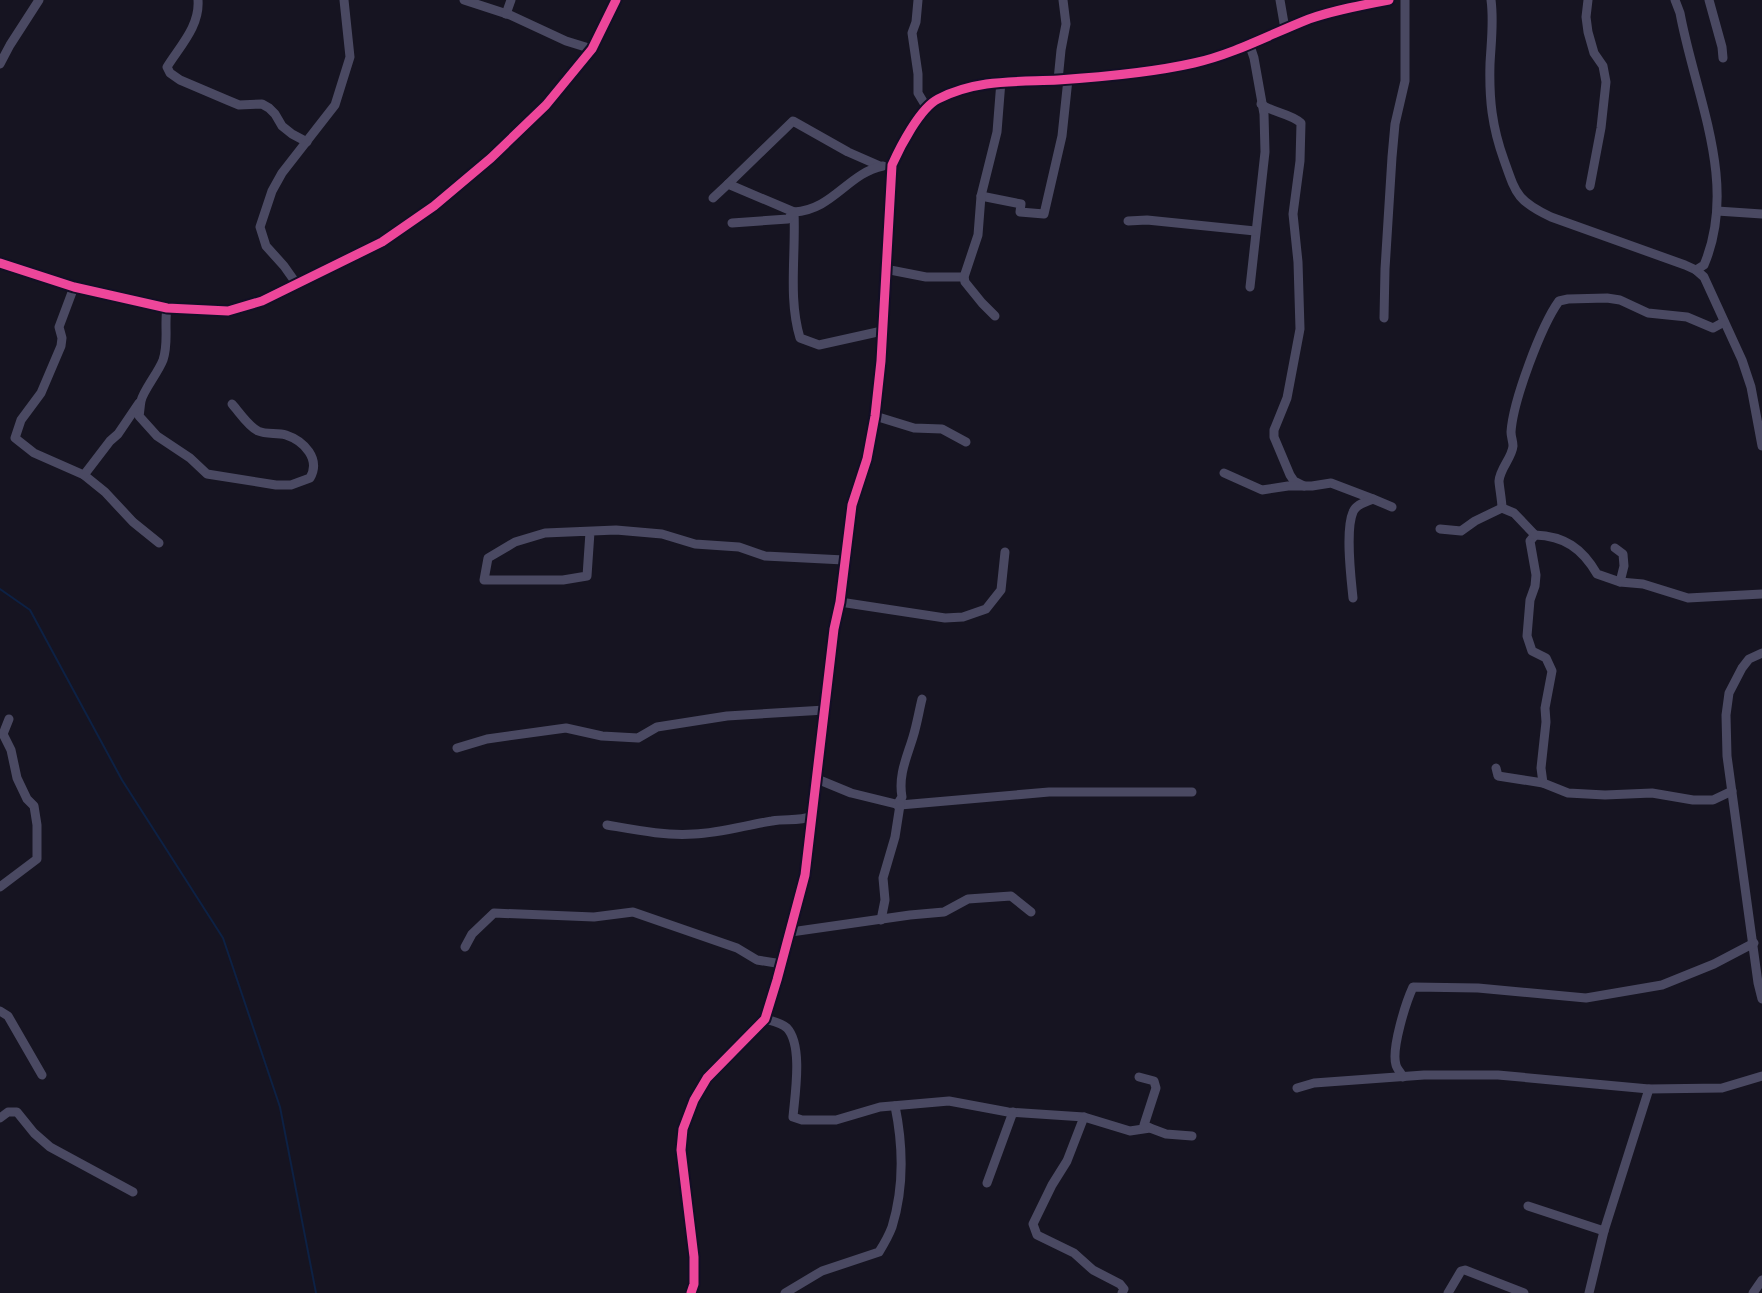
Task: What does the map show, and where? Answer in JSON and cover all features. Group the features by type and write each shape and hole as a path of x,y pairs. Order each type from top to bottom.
{"street":[{"path":"0,64 39,0"},
{"path":"198,0 199,11 193,28 167,67 170,73 180,80 239,105 262,105 269,108 282,126 307,142"},
{"path":"296,283 266,246 260,227 272,191 282,173 335,105 350,57 344,0"},
{"path":"464,0 506,14 566,41 592,49"},
{"path":"506,14 511,0"},
{"path":"0,263 74,286 167,308 228,311 262,301 382,242 434,206 491,158 546,105 592,49 616,0"},
{"path":"918,0 916,22 912,33 918,74 918,93 927,108"},
{"path":"981,196 1021,204 1020,212 1044,214 1062,136 1061,50 1066,24 1063,0"},
{"path":"1280,0 1285,29"},
{"path":"691,1293 694,1284 694,1257 681,1150 683,1129 694,1100 707,1078 765,1019 805,875 834,629 840,602 852,506 867,459 875,416 892,165 902,142 934,100 958,90 1001,81 1102,77 1192,63 1217,57 1339,10 1389,0"},
{"path":"1384,318 1395,124 1405,81 1405,0"},
{"path":"1491,0 1493,19 1491,116 1511,179 1521,200 1551,217 1696,270 1704,277 1742,360 1751,387 1762,446"},
{"path":"1588,0 1586,16 1588,32 1594,52 1603,66 1606,82 1601,128 1590,186"},
{"path":"1675,0 1708,127 1719,202 1714,234 1707,258 1704,266 1696,270"},
{"path":"1708,0 1723,58"},
{"path":"1249,43 1264,114 1265,152 1250,288"},
{"path":"995,316 965,282 964,277 978,236 981,196 997,132 1001,81"},
{"path":"1261,104 1295,117 1301,123 1300,161 1293,214 1298,262 1300,329 1287,398 1274,430 1274,436 1293,481 1304,486"},
{"path":"713,198 793,121 848,152 880,166"},
{"path":"728,184 794,212 808,212 844,190 857,177 880,166 892,165"},
{"path":"732,223 788,219 794,212"},
{"path":"794,212 796,241 794,317 800,338 819,345 882,332"},
{"path":"1717,212 1762,214"},
{"path":"1128,221 1147,220 1255,231"},
{"path":"885,269 926,277 964,277"},
{"path":"74,286 59,327 62,338 61,346 41,393 21,420 15,438 34,453 84,475 105,492 133,522 159,543"},
{"path":"1502,508 1502,491 1499,481 1514,444 1511,433 1521,390 1539,337 1559,301 1607,298 1620,300 1648,313 1692,318 1713,328 1724,322"},
{"path":"84,475 118,434 152,383 164,355 167,308"},
{"path":"141,399 140,416 145,423 157,436 190,458 207,474 276,485 291,485 310,478 314,461 311,454 295,440 285,435 258,431 232,404"},
{"path":"875,416 914,428 942,429 966,442"},
{"path":"1224,473 1262,490 1331,483 1392,507"},
{"path":"1353,598 1350,572 1353,510 1373,499"},
{"path":"1440,529 1461,531 1475,521 1502,508 1514,513 1522,524 1535,535 1553,536 1573,546 1589,560 1597,574 1620,582 1643,584 1688,598 1762,594"},
{"path":"590,532 586,576 563,580 484,580 488,558 515,542 545,533 616,530 662,534 695,544 739,547 765,556 844,560"},
{"path":"1535,535 1530,541 1536,575 1530,600 1527,636 1532,651 1546,658 1552,671 1545,708 1546,722 1541,768 1543,783"},
{"path":"1615,548 1623,554 1624,566 1620,582"},
{"path":"840,602 945,618 963,617 986,609 1000,590 1005,552"},
{"path":"1762,652 1749,659 1729,693 1726,730 1727,756 1762,999"},
{"path":"881,920 885,900 883,878 895,837 898,805 902,797 901,773 914,734 922,699"},
{"path":"457,748 487,739 566,728 602,736 638,738 657,727 727,716 825,710"},
{"path":"0,887 37,859 37,825 34,806 27,799 17,778 11,750 3,734 9,719"},
{"path":"1496,768 1498,776 1543,783 1568,793 1605,795 1652,793 1693,800 1713,800 1732,791"},
{"path":"817,779 851,793 898,805 1049,792 1192,792"},
{"path":"607,825 654,833 694,835 730,830 773,820 796,821 812,816"},
{"path":"790,932 944,912 968,899 1011,896 1031,912"},
{"path":"465,946 472,934 494,913 594,917 633,912 737,948 756,960 782,964"},
{"path":"1403,1077 1395,1063 1396,1053 1406,1003 1413,987 1478,988 1586,998 1662,985 1714,964 1754,943"},
{"path":"0,1011 8,1016 42,1075"},
{"path":"765,1019 785,1026 794,1038 796,1064 793,1117 802,1120 836,1120 880,1107 949,1101 1013,1112 1084,1117 1130,1131 1150,1128"},
{"path":"1297,1088 1314,1083 1403,1077 1498,1075 1649,1089 1722,1088 1762,1076"},
{"path":"1139,1077 1154,1081 1156,1088 1144,1125 1166,1134 1192,1136"},
{"path":"1589,1293 1605,1231 1649,1089"},
{"path":"784,1293 822,1271 879,1252 892,1227 900,1181 900,1132 895,1106"},
{"path":"0,1118 8,1112 17,1112 34,1133 51,1147 133,1192"},
{"path":"987,1183 1013,1112"},
{"path":"1084,1117 1067,1161 1052,1185 1033,1224 1037,1235 1074,1253 1093,1270 1120,1284 1124,1289 1122,1293"},
{"path":"1528,1206 1605,1231"},
{"path":"1448,1293 1461,1271 1465,1270 1524,1293"},
{"path":"1753,1293 1762,1280"}],"waterway":[{"path":"0,589 30,610 122,780 223,938 280,1107 316,1293"}],"cycle path":[{"path":"0,263 74,287 167,308 228,311 262,301 382,242 434,206 491,158 546,105 592,49 616,0"},
{"path":"691,1293 694,1284 694,1257 681,1150 683,1129 694,1100 707,1078 765,1019 805,875 834,629 840,602 852,505 867,459 875,416 881,361 892,165 900,148 918,119 931,104 967,88 997,83 1109,76 1177,66 1224,54 1309,19 1389,0"}]}
